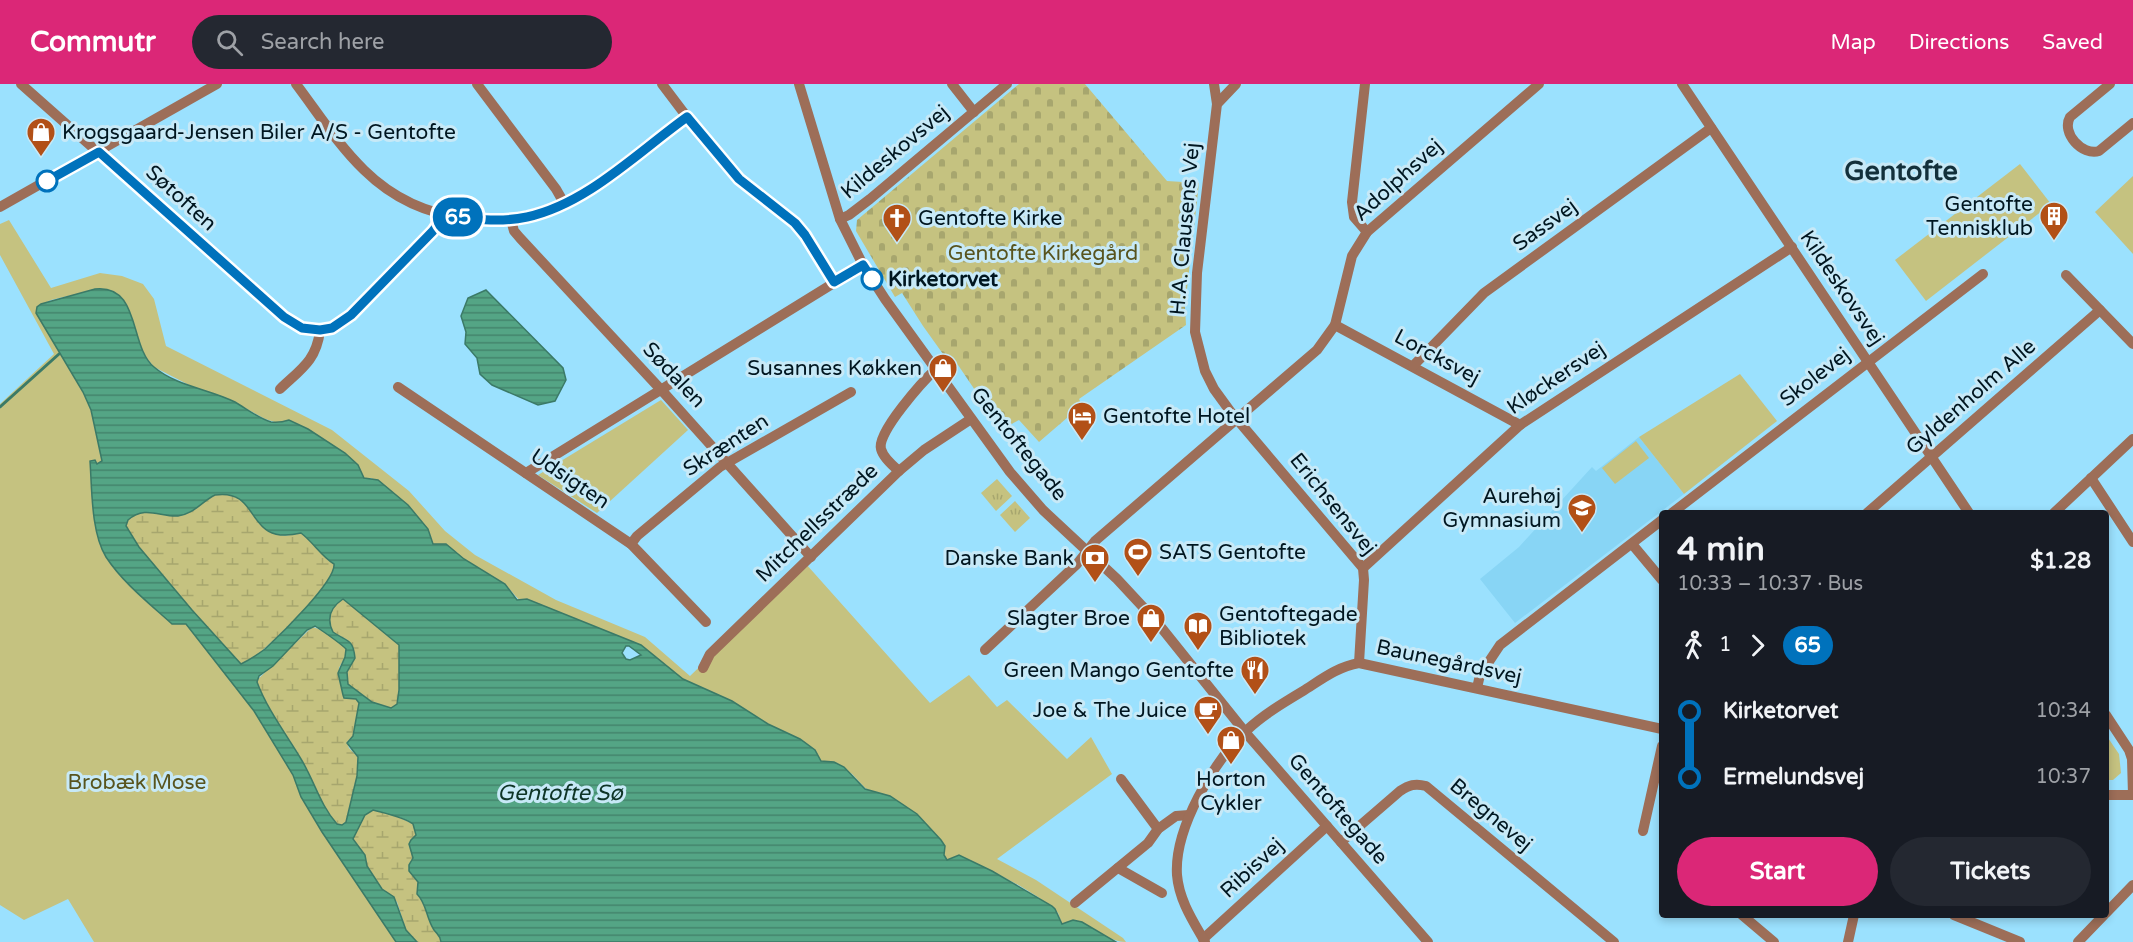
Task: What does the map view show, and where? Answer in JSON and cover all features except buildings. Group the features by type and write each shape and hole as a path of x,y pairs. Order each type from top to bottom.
{"street":[{"name":"Søtoften","path":"21,84 284,317 302,328 320,330"},
{"path":"0,207 217,84"},
{"path":"296,84 349,155 385,188 413,204 444,215 488,220 511,219 535,214 581,195 687,117"},
{"path":"477,84 556,189 564,203"},
{"path":"662,84 739,179 795,223 834,282"},
{"name":"Gentoftegade","path":"800,84 840,219 863,265 971,419 1043,510 1088,551 1156,621 1245,732 1428,942"},
{"name":"Kildeskovsvej","path":"952,84 974,112"},
{"name":"Kildeskovsvej","path":"840,219 870,199 1007,84"},
{"name":"H.A. Clausens Vej","path":"1214,84 1217,104 1197,273 1195,332 1198,350 1214,389 1237,419"},
{"path":"1217,104 1236,84"},
{"path":"1365,84 1352,202 1354,217 1367,232"},
{"name":"Adolphsvej","path":"985,650 1077,564 1095,541 1317,350 1335,325 1352,256 1367,232 1539,84"},
{"name":"Kildeskovsvej","path":"1682,84 1968,510"},
{"path":"2110,84 2070,117 2067,130 2069,135 2085,151 2093,153 2099,151 2133,123"},
{"name":"Sassvej","path":"1413,366 1485,293 1711,128"},
{"path":"280,389 311,359 318,348 320,330 332,328 351,315 433,231 444,215"},
{"name":"Sødalen","path":"511,219 514,231 520,238 662,390 811,557"},
{"name":"Kløckersvej","path":"1363,568 1520,425 1792,247"},
{"path":"526,473 863,265"},
{"name":"Skolevej","path":"1676,510 1983,274"},
{"path":"2066,275 2133,344"},
{"name":"Gyldenholm Alle","path":"1870,510 2100,310"},
{"name":"Lorcksvej","path":"1335,325 1520,425"},
{"path":"899,471 882,451 881,442 908,398 936,369"},
{"name":"Udsigten","path":"398,387 631,544 706,622"},
{"name":"Skrænten","path":"631,544 637,536 728,463 851,392"},
{"name":"Mitchellsstræde","path":"703,668 710,654 899,471 924,450 971,419"},
{"name":"Erichsensvej","path":"1237,419 1363,568 1359,663"},
{"path":"2057,510 2133,439"},
{"path":"2091,478 2133,542"},
{"path":"1477,688 1480,675 1500,645 1659,522"},
{"path":"1632,544 1659,576"},
{"name":"Baunegårdsvej","path":"1204,940 1179,891 1178,858 1181,836 1189,815 1219,764 1245,732 1262,717 1343,666 1359,663 1659,728"},
{"path":"2109,720 2129,750 2132,759 2133,795 2109,795"},
{"path":"1643,831 1659,759"},
{"path":"1121,779 1158,830"},
{"name":"Bregnevej","path":"1341,842 1408,785 1426,786 1614,942"},
{"path":"1075,903 1148,843 1158,830 1176,816 1189,815"},
{"name":"Ribisvej","path":"1204,940 1327,826"},
{"path":"1118,868 1161,893"},
{"path":"2109,910 2133,885"},
{"path":"1746,918 1774,942"},
{"path":"1848,942 1853,918"},
{"path":"1961,918 2020,942"},
{"path":"2078,942 2101,918"}],"shaded area":[{"name":"Aurehøj Gymnasium","path":"1639,437 1684,494 1663,510 1659,510 1659,513 1515,623 1480,579 1519,547 1592,467 1596,471"}],"green space":[{"name":"Gentofte Kirkegård","path":"1019,84 1085,84 1167,181 1199,183 1185,307 1186,325 1079,399 1082,405 1039,442 1019,420 1006,427 981,399 958,365 948,361 902,293 895,297 856,231 857,220"},
{"path":"2020,164 2051,204 1926,301 1895,260"},
{"path":"2133,176 2133,254 2095,212"},
{"name":"Brobæk Mose","path":"9,220 51,288 100,273 122,276 143,284 154,299 166,346 332,430 409,491 445,531 475,555 556,600 645,637 690,676 806,564 930,703 969,675 997,707 1007,700 1067,759 1091,737 1112,774 997,859 1036,880 1126,942 1113,939 1082,923 1070,921 1062,924 1058,913 1020,886 992,871 947,860 944,855 945,846 917,814 865,788 852,774 834,762 821,761 815,750 800,739 768,724 732,701 683,679 641,645 584,622 520,601 505,584 464,559 446,544 433,544 428,529 408,505 371,478 364,478 345,453 308,429 289,420 278,423 265,419 234,402 191,386 154,367 145,356 138,340 72,295 51,300 37,307 36,313 83,392 91,410 102,461 97,464 95,460 90,461 93,510 97,536 106,557 129,584 172,624 186,624 254,711 293,775 301,797 322,832 396,942 94,942 68,899 24,920 0,905 0,404 54,354 0,255 0,224"},
{"path":"1740,374 1777,421 1684,494 1639,437"},
{"path":"661,400 688,430 597,513 538,475"},
{"path":"1636,441 1649,458 1615,484 1602,468"},
{"path":"997,479 1012,496 996,511 981,493"},
{"path":"215,495 230,495 241,500 262,526 271,532 283,535 301,533 334,564 326,583 317,595 282,633 253,658 241,664 139,547 126,526 128,520 140,513 184,515"},
{"path":"1015,501 1030,518 1015,532 1000,515"},
{"path":"343,599 399,645 399,690 397,704 391,708 372,702 348,684 347,672 355,658 353,647 351,643 333,632 330,622 333,609"},
{"path":"312,627 330,636 346,649 345,657 339,668 345,698 356,699 359,703 353,736 347,742 349,748 358,757 357,776 346,822 342,825 337,824 326,810 303,762 264,700 257,680"},
{"path":"2109,739 2119,754 2121,773 2113,780 2109,780"},
{"path":"373,810 394,815 413,824 416,835 411,840 413,858 409,865 412,875 418,882 417,894 441,942 417,942 406,930 397,902 382,889 353,839 365,815"}],"water":[{"name":"Gentofte Sø","path":"95,289 110,290 120,296 127,306 146,358 154,367 172,379 235,402 271,422 289,420 308,429 345,453 358,465 364,478 378,480 408,505 428,529 433,544 446,544 464,559 505,584 517,600 527,599 641,645 683,679 732,701 768,724 800,739 815,750 821,761 834,762 844,767 865,789 890,796 917,814 945,846 944,855 947,860 959,855 992,871 1052,906 1062,924 1073,920 1082,922 1116,942 441,942 417,894 418,882 409,871 413,858 409,844 416,835 413,824 399,817 373,810 365,815 353,839 365,855 367,866 382,889 394,897 406,930 417,942 396,942 322,832 301,797 293,775 254,711 186,624 172,624 129,584 106,557 97,536 93,510 90,461 95,460 97,464 102,461 91,410 83,392 36,313 37,307","holes":["215,495 230,495 241,500 261,525 270,532 283,535 301,533 334,564 326,583 306,608 265,649 241,664 139,547 126,526 128,520 140,513 184,515","343,599 399,645 399,690 397,704 391,708 372,702 348,684 347,672 355,658 353,647 333,632 330,622 331,613","315,626 346,649 338,673 343,695 344,698 356,699 359,703 353,736 347,743 358,757 357,776 346,822 342,825 337,824 326,809 306,767 271,712 257,682 259,676 273,666 307,630","626,646 629,646 641,655 630,660 626,659 622,653"]},
{"path":"486,290 563,368 566,380 555,401 538,405 492,385 480,374 477,358 465,344 466,332 461,316 468,298"}],"waterway":[{"path":"0,407 59,354"}],"bus line":[{"name":"65","path":"47,181 99,152 284,317 302,328 320,330 332,328 351,315 433,231 444,215 488,220 528,217 543,212 581,195 687,117 739,179 795,223 834,282 863,265 872,279"}],"place":[{"name":"Krogsgaard-Jensen Biler A/S - Gentofte","path":"41,158"},
{"name":"Gentofte Tennisklub","path":"2054,242"},
{"name":"Gentofte Kirke","path":"897,244"},
{"name":"Kirketorvet","path":"872,279"},
{"name":"Susannes Køkken","path":"943,394"},
{"name":"Gentofte Hotel","path":"1082,442"},
{"name":"Aurehøj Gymnasium","path":"1582,534"},
{"name":"SATS Gentofte","path":"1138,578"},
{"name":"Danske Bank","path":"1095,584"},
{"name":"Slagter Broe","path":"1151,644"},
{"name":"Gentoftegade Bibliotek","path":"1198,652"},
{"name":"Green Mango Gentofte","path":"1255,696"},
{"name":"Joe & The Juice","path":"1208,736"},
{"name":"Horton Cykler","path":"1231,766"}],"district":[{"name":"Gentofte","path":"1901,171"}]}
